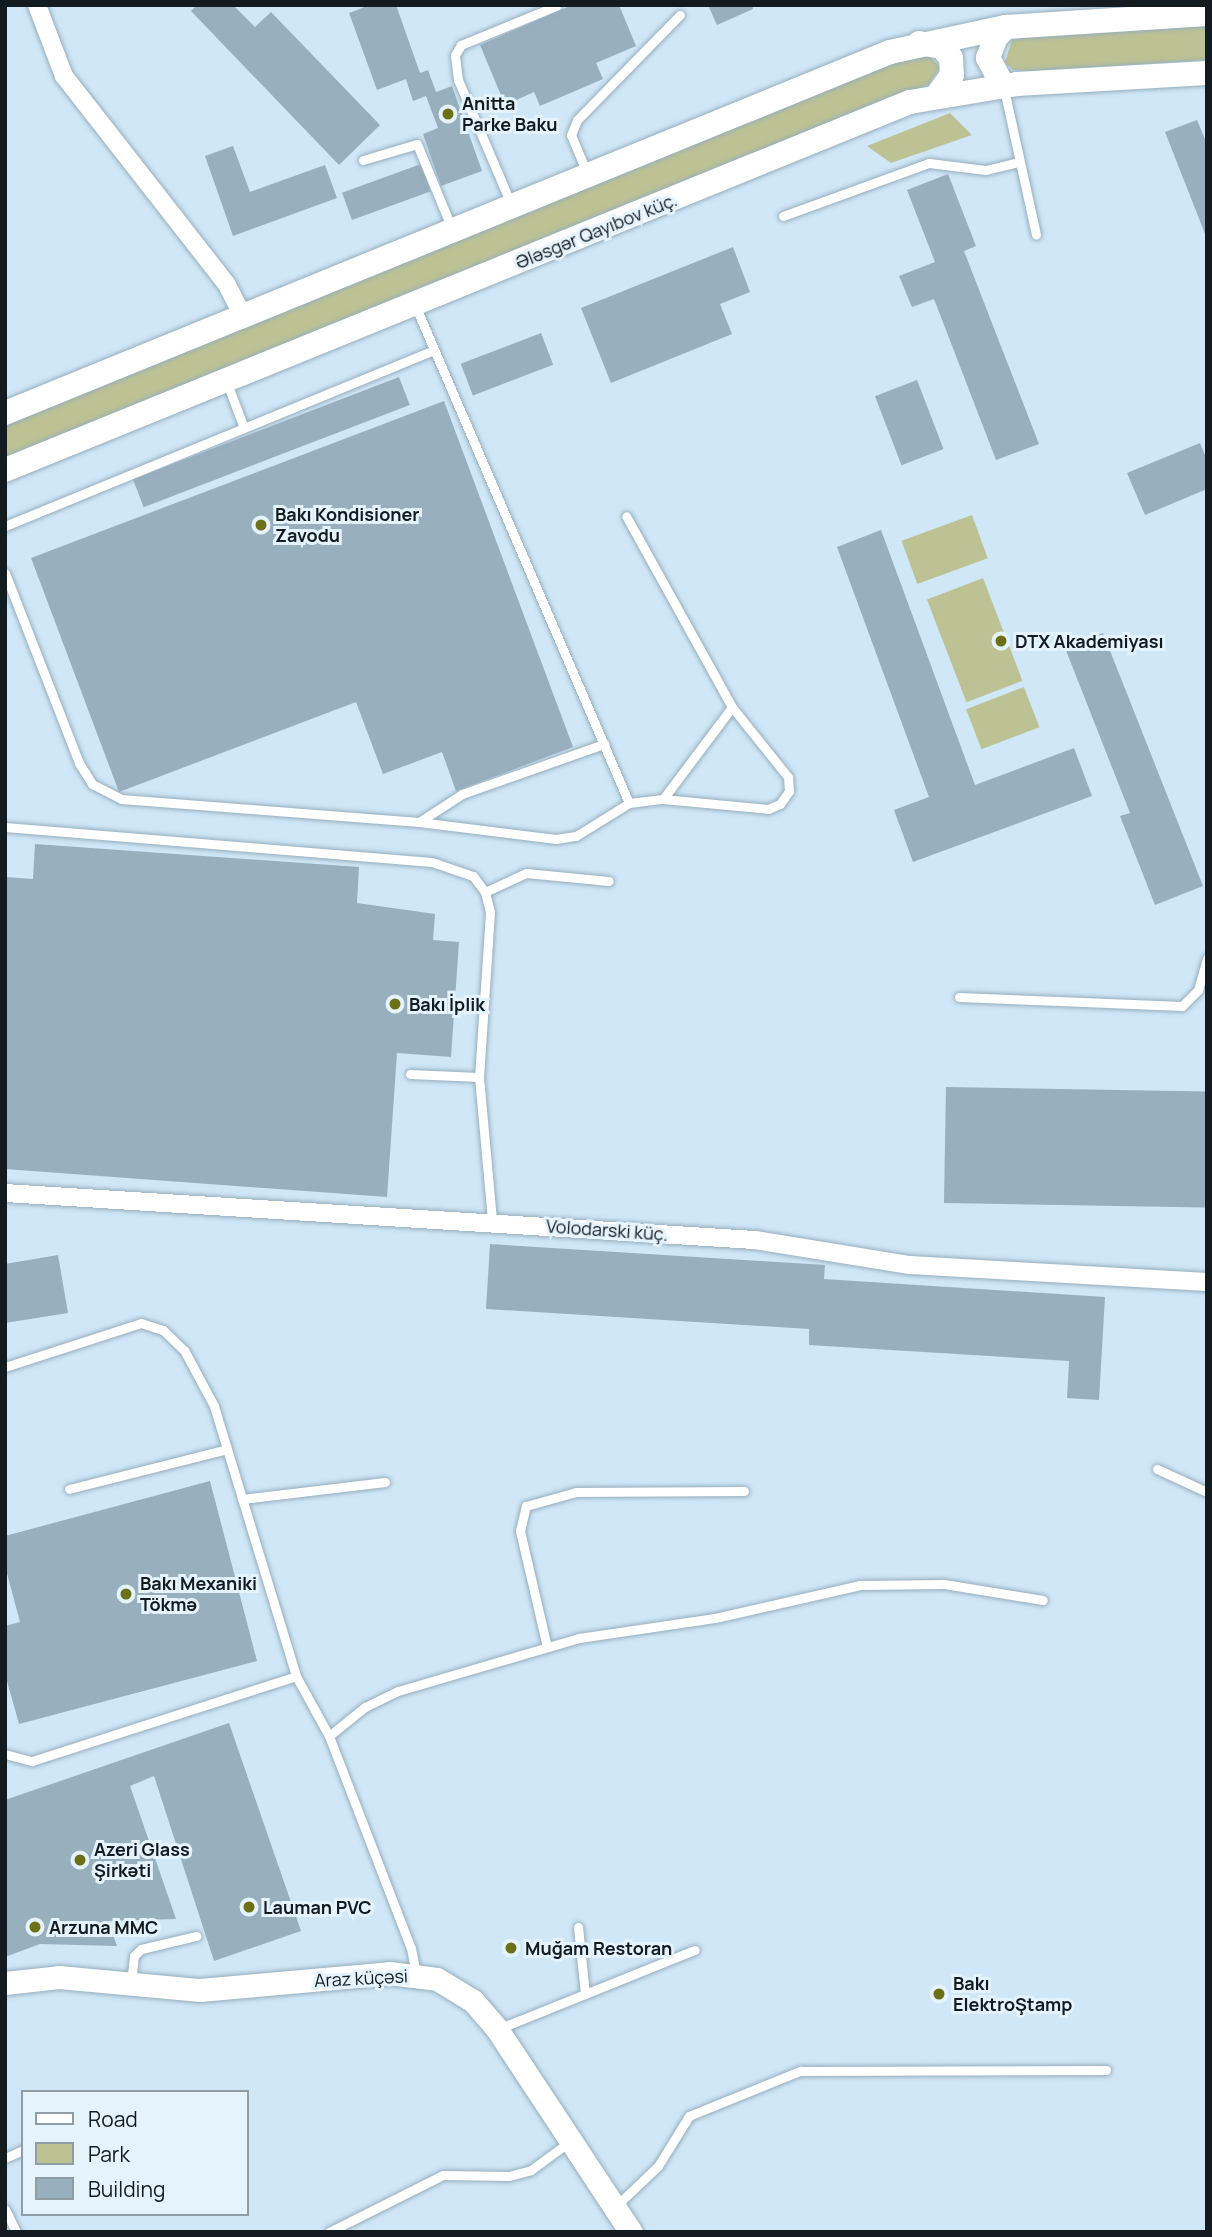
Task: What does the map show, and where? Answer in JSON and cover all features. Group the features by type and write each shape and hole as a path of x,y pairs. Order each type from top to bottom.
{"main road":[{"path":"5,413 919,43 1006,27 1207,15"},
{"path":"1003,86 988,58 992,43 1006,27"},
{"path":"919,43 942,47 951,58 953,75 938,94"},
{"name":"Ələsgər Qayıbov küç.","path":"5,470 227,383 938,94 1003,86 1207,73"}],"street":[{"path":"37,5 64,76 226,283 244,318"},
{"name":"Volodarski küç.","path":"5,1193 492,1221 788,1243 910,1265 1207,1282"},
{"name":"Araz küçəsi","path":"5,1983 59,1978 131,1986 223,1989 416,1975 457,1990 497,2029 631,2232"}],"lane":[{"path":"512,206 458,80 455,55 461,45 556,6"},
{"path":"588,175 571,135 577,120 680,15"},
{"path":"1003,86 1036,235"},
{"path":"363,160 417,144 453,231"},
{"path":"783,216 929,163 986,170 1018,162"},
{"path":"415,305 629,803"},
{"path":"5,526 434,350"},
{"path":"227,383 244,428"},
{"path":"5,573 79,763 102,792 121,799 419,822 556,839 576,836 629,803 663,799 768,809 780,804 789,791 788,777 732,707 626,516"},
{"path":"663,799 732,707"},
{"path":"419,822 463,794 604,744"},
{"path":"5,827 432,862 473,876 485,892 490,912 479,1077 492,1221"},
{"path":"485,892 526,873 609,881"},
{"path":"959,996 1182,1006 1198,990 1207,958"},
{"path":"410,1074 479,1077"},
{"path":"5,1367 141,1323 163,1330 184,1350 214,1406 296,1676 329,1736 411,1948 416,1975"},
{"path":"69,1489 227,1449"},
{"path":"1157,1469 1207,1492"},
{"path":"242,1499 385,1482"},
{"path":"547,1647 520,1531 527,1506 576,1492 744,1491"},
{"path":"329,1736 365,1707 398,1691 547,1647 860,1585 944,1584 1043,1600"},
{"path":"5,1754 32,1761 296,1676"},
{"path":"578,1927 585,1994"},
{"path":"131,1986 134,1956 141,1949 196,1936"},
{"path":"497,2029 695,1950"},
{"path":"615,2207 658,2166 690,2116 800,2071 1106,2070"},
{"path":"329,2232 443,2175 509,2176 531,2170 571,2141"},
{"path":"5,2158 21,2151"},
{"path":"5,2209 16,2232"}],"green space":[{"path":"1207,26 1207,60 1031,71 1013,70 1005,62 1012,40 1026,37"},
{"path":"928,55 940,67 929,84 5,458 5,424 873,67"},
{"path":"950,113 972,135 891,163 867,146"},
{"path":"972,515 988,558 917,584 902,541"},
{"path":"983,578 1022,681 966,702 927,600"},
{"path":"1024,687 1039,727 982,749 966,709"}],"building":[{"path":"197,5 233,5 255,27 271,12 380,125 339,165 191,11"},
{"path":"370,5 396,5 420,73 428,70 436,92 452,86 482,171 441,186 423,134 438,128 426,96 413,101 406,79 377,90 349,13"},
{"path":"572,5 619,5 636,46 596,63 603,79 540,106 534,92 505,105 480,45"},
{"path":"708,5 752,5 753,9 717,25"},
{"path":"1197,120 1207,144 1207,239 1165,132"},
{"path":"233,146 250,192 325,165 337,198 233,236 205,156"},
{"path":"421,164 431,191 352,220 342,193"},
{"path":"948,174 976,246 964,251 1039,444 996,460 934,299 912,307 899,276 935,262 907,190"},
{"path":"733,247 750,292 720,304 732,334 611,383 581,308"},
{"path":"541,333 553,365 473,396 461,364"},
{"path":"399,377 410,405 144,507 133,479"},
{"path":"917,380 944,449 902,465 875,396"},
{"path":"444,401 573,747 456,791 442,752 383,774 356,702 119,792 31,558"},
{"path":"1200,443 1207,460 1207,489 1145,515 1127,473"},
{"path":"881,530 975,785 1074,748 1092,796 913,862 894,810 929,797 837,547"},
{"path":"1103,633 1203,886 1155,905 1120,816 1130,813 1065,648"},
{"name":"Bakı İplik","path":"35,844 359,867 357,903 435,914 433,940 459,942 451,1057 397,1053 387,1197 5,1169 5,877 33,879"},
{"path":"946,1087 1207,1092 1205,1208 944,1203"},
{"path":"490,1244 825,1265 824,1279 1105,1297 1099,1400 1067,1398 1069,1361 809,1345 809,1329 486,1309"},
{"path":"58,1255 68,1313 5,1323 5,1264"},
{"name":"Bakı Mexaniki Tökmə","path":"210,1481 257,1661 19,1724 5,1674 5,1626 20,1622 5,1566 5,1536"},
{"name":"Azeri Glass Şirkəti","path":"229,1723 301,1931 214,1961 154,1776 130,1786 176,1919 108,1921 117,1946 40,1944 5,1957 5,1800"}],"place":[{"name":"Anitta Parke Baku","path":"448,114"},
{"name":"Bakı Kondisioner Zavodu","path":"261,525"},
{"name":"DTX Akademiyası","path":"1001,641"},
{"name":"Bakı İplik","path":"395,1004"},
{"name":"Bakı Mexaniki Tökmə","path":"126,1594"},
{"name":"Azeri Glass Şirkəti","path":"80,1860"},
{"name":"Lauman PVC","path":"249,1907"},
{"name":"Arzuna MMC","path":"35,1927"},
{"name":"Muğam Restoran","path":"511,1948"},
{"name":"Bakı ElektroŞtamp","path":"939,1994"}]}
